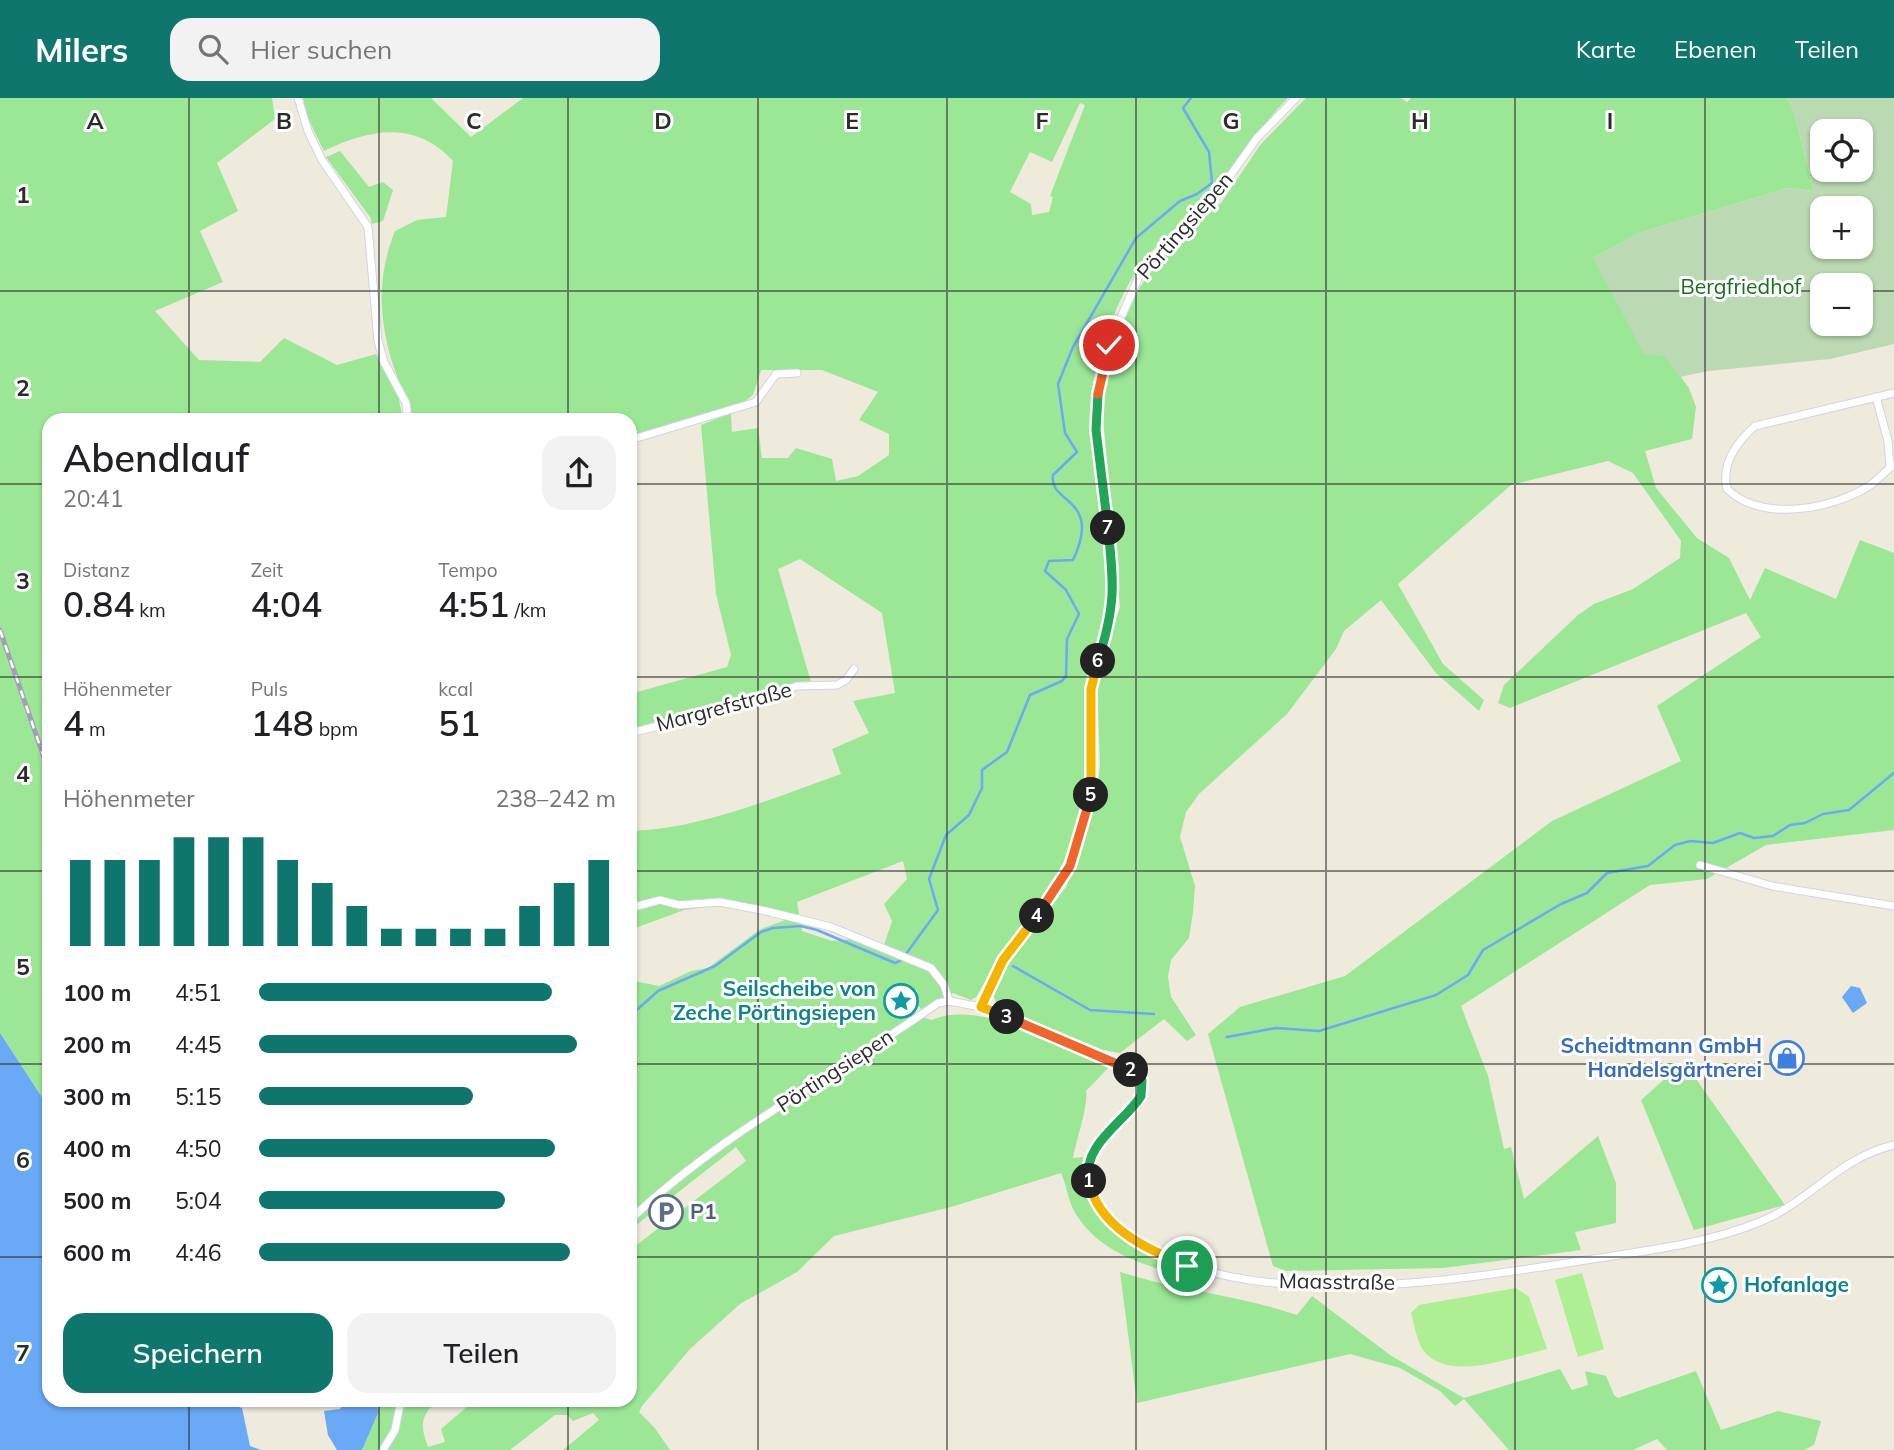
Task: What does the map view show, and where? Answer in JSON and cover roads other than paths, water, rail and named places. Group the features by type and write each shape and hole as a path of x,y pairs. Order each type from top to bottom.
{"street":[{"path":"298,98 308,131 322,160 368,227 378,341 384,362 406,403 407,413"},
{"name":"Pörtingsiepen","path":"981,1007 1003,960 1065,876 1078,845 1091,797 1091,689 1109,625 1115,589 1096,430 1099,376 1109,345 1140,274 1212,201 1257,138 1296,98"},
{"path":"637,438 756,402 776,374 797,373"},
{"path":"1876,397 1892,466 1870,486 1819,505 1778,508 1749,505 1727,489 1725,467 1741,438 1755,426 1876,397 1894,393"},
{"name":"Margrefstraße","path":"637,731 743,705 796,686 837,685 846,680 854,670"},
{"path":"1700,865 1772,886 1894,906"},
{"path":"637,906 660,900 679,905 720,902 831,927 935,970 944,985 948,1001 981,1007"},
{"name":"Pörtingsiepen","path":"637,1213 749,1127 939,1003 948,1001"},
{"name":"Maasstraße","path":"981,1007 1135,1072 1142,1080 1141,1096 1090,1159 1091,1188 1098,1205 1124,1234 1141,1245 1187,1266 1233,1277 1308,1284 1410,1283 1534,1269 1693,1241 1762,1221 1843,1166 1894,1145"},
{"path":"383,1450 395,1430 399,1407"}],"water":[{"path":"1851,986 1860,988 1867,1003 1853,1013 1842,997"},
{"path":"0,1033 42,1097 42,1407 239,1407 242,1408 250,1446 261,1450 0,1450"},
{"path":"377,1407 379,1411 362,1450 337,1450 328,1435 324,1411"}],"waterway":[{"path":"906,954 938,910 929,879 946,835 969,815 982,788 982,770 1007,752 1030,695 1062,681 1066,676 1067,639 1079,614 1066,590 1045,571 1049,561 1073,560 1081,539 1082,524 1079,513 1058,492 1054,484 1053,475 1077,452 1065,433 1058,384 1073,347 1136,238 1180,201 1197,194 1212,183 1209,152 1183,108 1191,98"},
{"path":"1227,1037 1276,1028 1319,1031 1436,995 1468,975 1483,950 1561,904 1587,893 1607,873 1648,866 1675,845 1690,841 1713,843 1740,833 1754,838 1773,836 1790,825 1805,823 1823,814 1849,810 1894,773"},
{"path":"637,1010 658,991 715,966 761,932 773,928 801,926 817,930 895,963 902,960"},
{"path":"1013,966 1090,1010 1154,1014"}],"railway":[{"path":"0,630 42,752"}],"place":[{"name":"Seilscheibe von Zeche Pörtingsiepen","path":"901,1001"},
{"name":"Scheidtmann GmbH Handelsgärtnerei","path":"1787,1058"},
{"name":"P1","path":"666,1212"},
{"name":"Hofanlage","path":"1719,1285"}],"park label":[{"name":"Bergfriedhof","path":"1741,287"}]}
